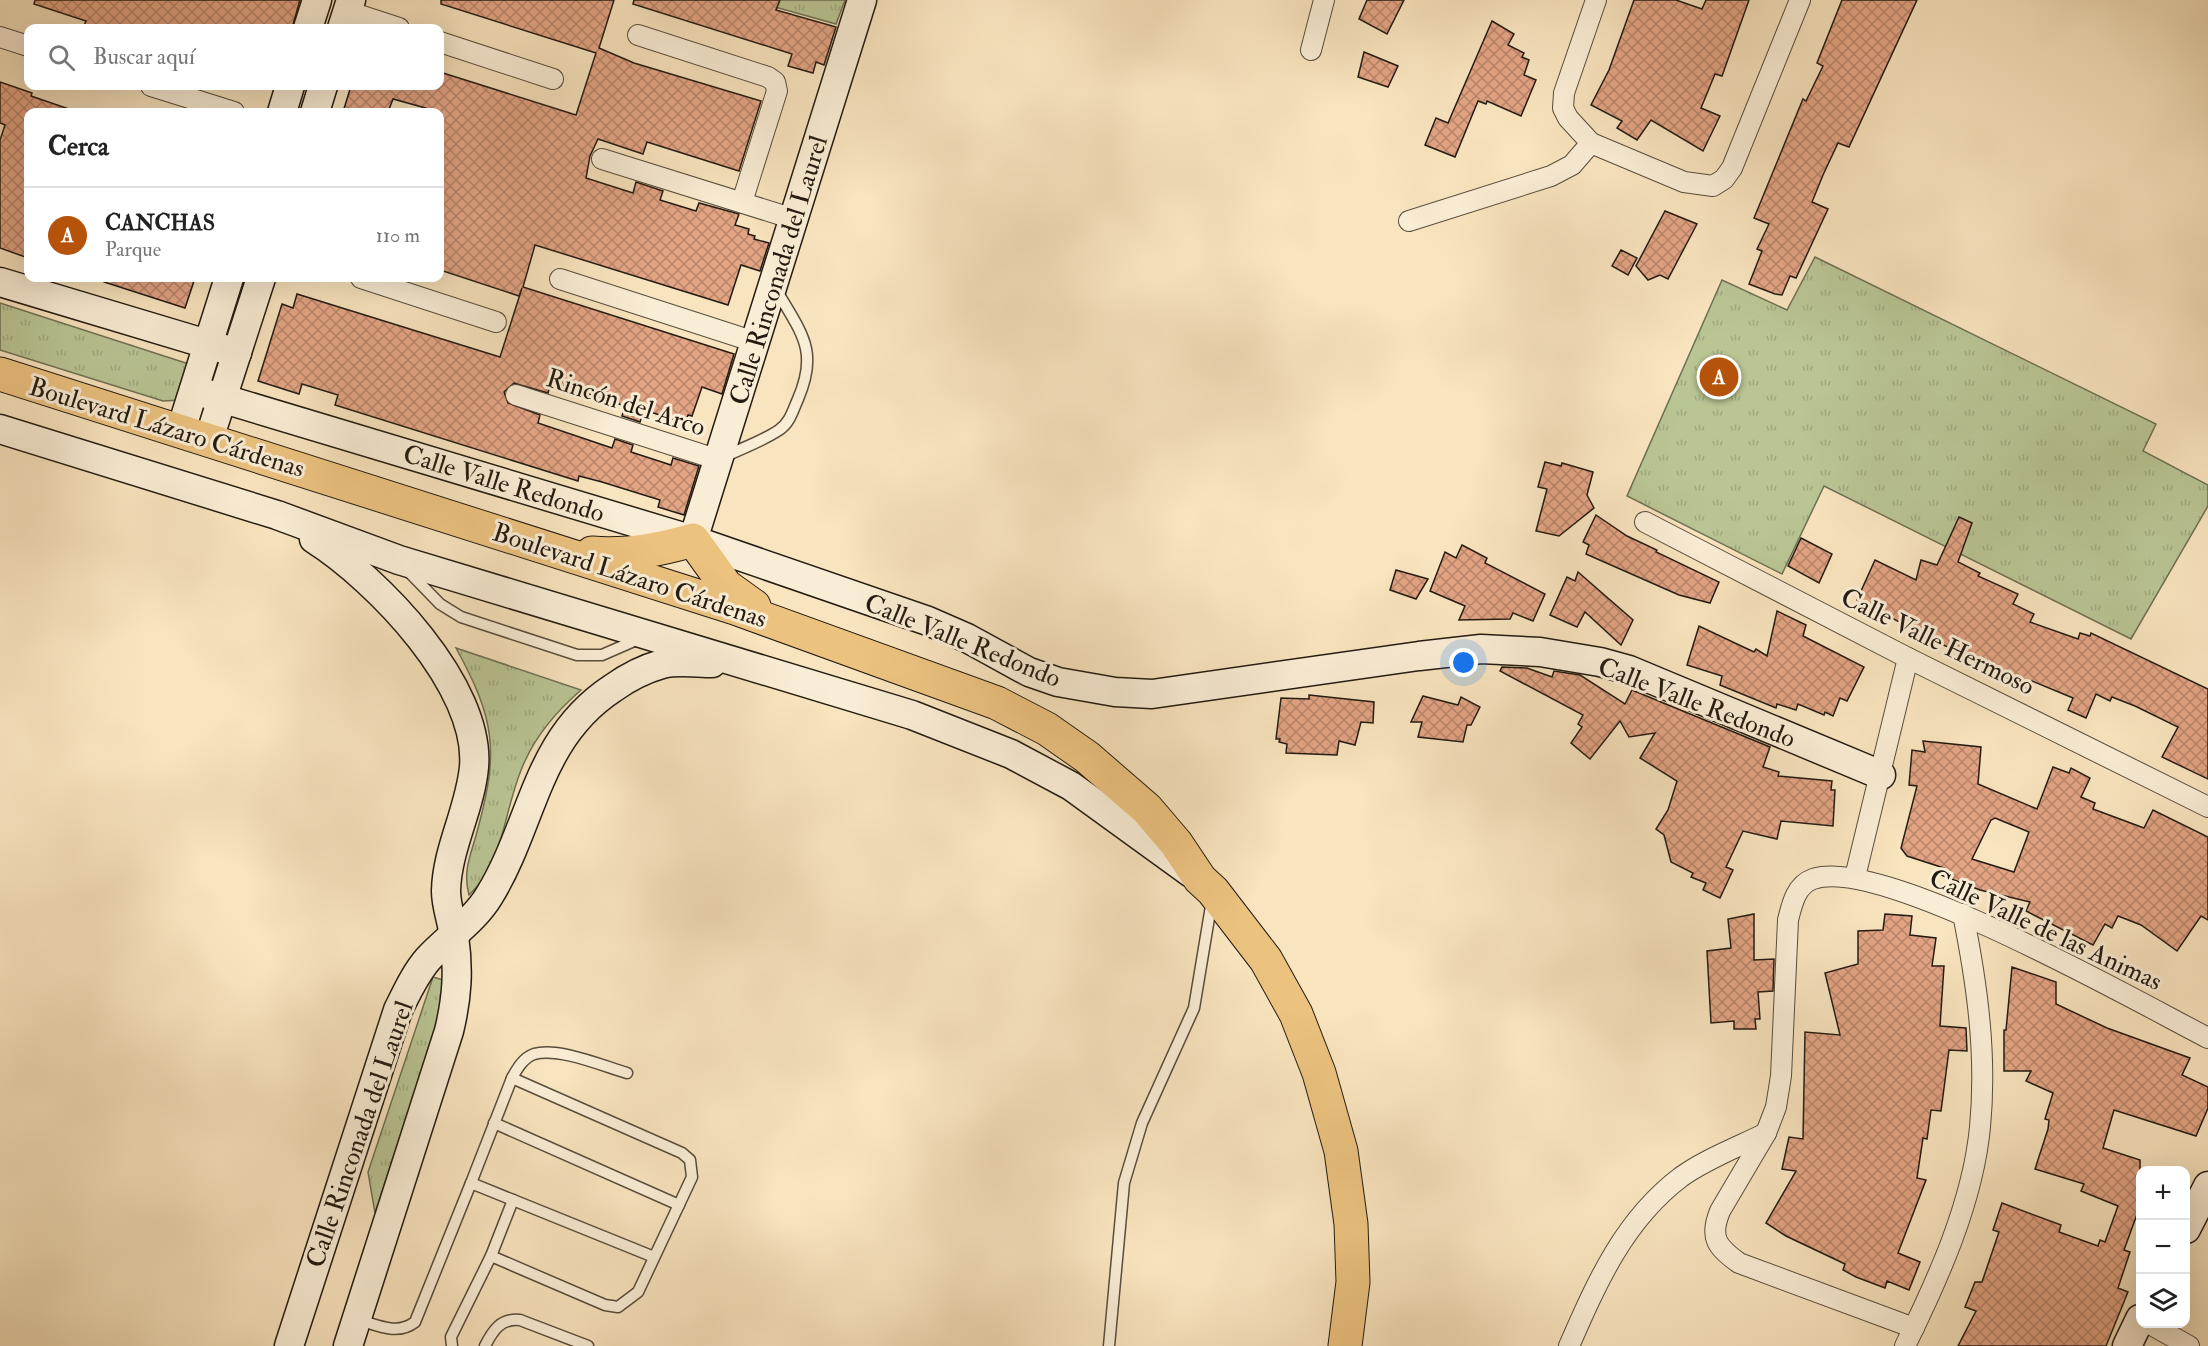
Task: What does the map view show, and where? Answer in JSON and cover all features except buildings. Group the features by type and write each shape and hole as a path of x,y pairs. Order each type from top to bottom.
{"highway":[{"name":"Boulevard Lázaro Cárdenas","path":"10,380 195,435 797,630 997,703 1047,729 1087,757 1147,809 1176,843 1206,885 1266,960 1296,1014 1319,1073 1341,1151 1351,1224 1353,1282 1345,1346"},
{"path":"550,550 615,555 662,550 693,540 726,586 752,605 797,630"}],"street":[{"path":"309,24 317,0"},
{"name":"Calle Rinconada del Laurel","path":"693,540 862,0"},
{"path":"1311,50 1324,0"},
{"path":"1596,0 1564,93 1563,108 1568,118 1592,143 1700,186 1713,186 1724,179 1732,168 1800,0"},
{"path":"347,13 385,24"},
{"path":"638,34 768,77 775,82 777,91 742,202"},
{"path":"0,36 24,45"},
{"path":"444,43 553,79"},
{"path":"164,90 221,108"},
{"path":"283,108 289,90"},
{"path":"316,108 322,90"},
{"path":"1409,221 1551,176 1572,165 1592,143"},
{"path":"602,159 794,219"},
{"path":"560,279 755,342"},
{"path":"0,282 237,354"},
{"path":"195,435 194,390 229,282"},
{"path":"195,435 223,398 260,282"},
{"path":"374,282 496,322"},
{"name":"Calle Valle Redondo","path":"194,390 693,540 928,621 967,638 1029,672 1058,682 1115,692 1152,694 1419,656 1481,650 1540,652 1600,662 1629,670 1881,775"},
{"name":"Rincón del Arco","path":"516,395 719,460"},
{"name":"Boulevard Lázaro Cárdenas","path":"0,429 277,516 399,561 912,715 1011,754 1071,786 1206,885"},
{"name":"Calle Rinconada del Laurel","path":"277,516 335,552 373,586 433,652 454,687 469,728 474,765 468,798 448,861 446,894 454,936 458,996 449,1031 352,1333"},
{"name":"Calle Valle Hermoso","path":"1645,522 1908,658 2208,807"},
{"path":"1855,877 1908,658"},
{"name":"Calle Rinconada del Laurel","path":"289,1346 398,1010 413,978 429,958 454,936 487,900 502,875 546,765 564,732 591,702 628,677 663,664 743,663"},
{"name":"Calle Valle de las Animas","path":"1914,1328 1739,1263 1723,1251 1715,1238 1715,1224 1766,1133 1776,1107 1781,1076 1788,920 1794,898 1803,885 1814,878 1855,877 1876,882 1963,914 2208,1038"},
{"path":"1905,1346 1947,1252 1964,1203 1980,1128 1983,1062 1978,987 1963,914"},
{"path":"1569,1346 1597,1283 1617,1246 1644,1209 1682,1176 1766,1133"},
{"path":"2190,1221 2208,1186"},
{"path":"2127,1346 2136,1327"},
{"path":"2158,1328 2189,1346"}],"lane":[{"path":"719,460 779,430 788,422 807,378 808,363 802,335 773,285"},
{"path":"399,561 440,604 461,616 577,655 602,655 620,650 646,635"},
{"path":"1109,1346 1124,1183 1142,1123 1194,1008 1206,885"},
{"path":"352,1333 405,1330 415,1322 520,1063 534,1054 550,1053 573,1057 627,1073"},
{"path":"491,1256 605,1305 618,1307 638,1292 692,1177 690,1160 682,1153 512,1078"},
{"path":"494,1123 679,1205"},
{"path":"471,1183 654,1257"},
{"path":"452,1346 451,1337 491,1256 513,1200"},
{"path":"484,1346 500,1323 510,1319 520,1320 588,1346"}],"green space":[{"path":"778,0 845,0 836,24 775,7"},
{"path":"1815,257 2156,424 2143,451 2208,485 2208,506 2131,639 1824,486 1782,574 1627,496 1722,280 1787,310"},
{"path":"0,303 192,365 182,400 163,401 0,350"},
{"path":"456,648 581,690 549,722 530,750 518,778 490,866 469,895 467,869 485,801 491,756 490,736 479,695"},
{"path":"433,977 450,982 375,1213 368,1172"}],"place":[{"name":"CANCHAS","path":"1719,377"}]}
